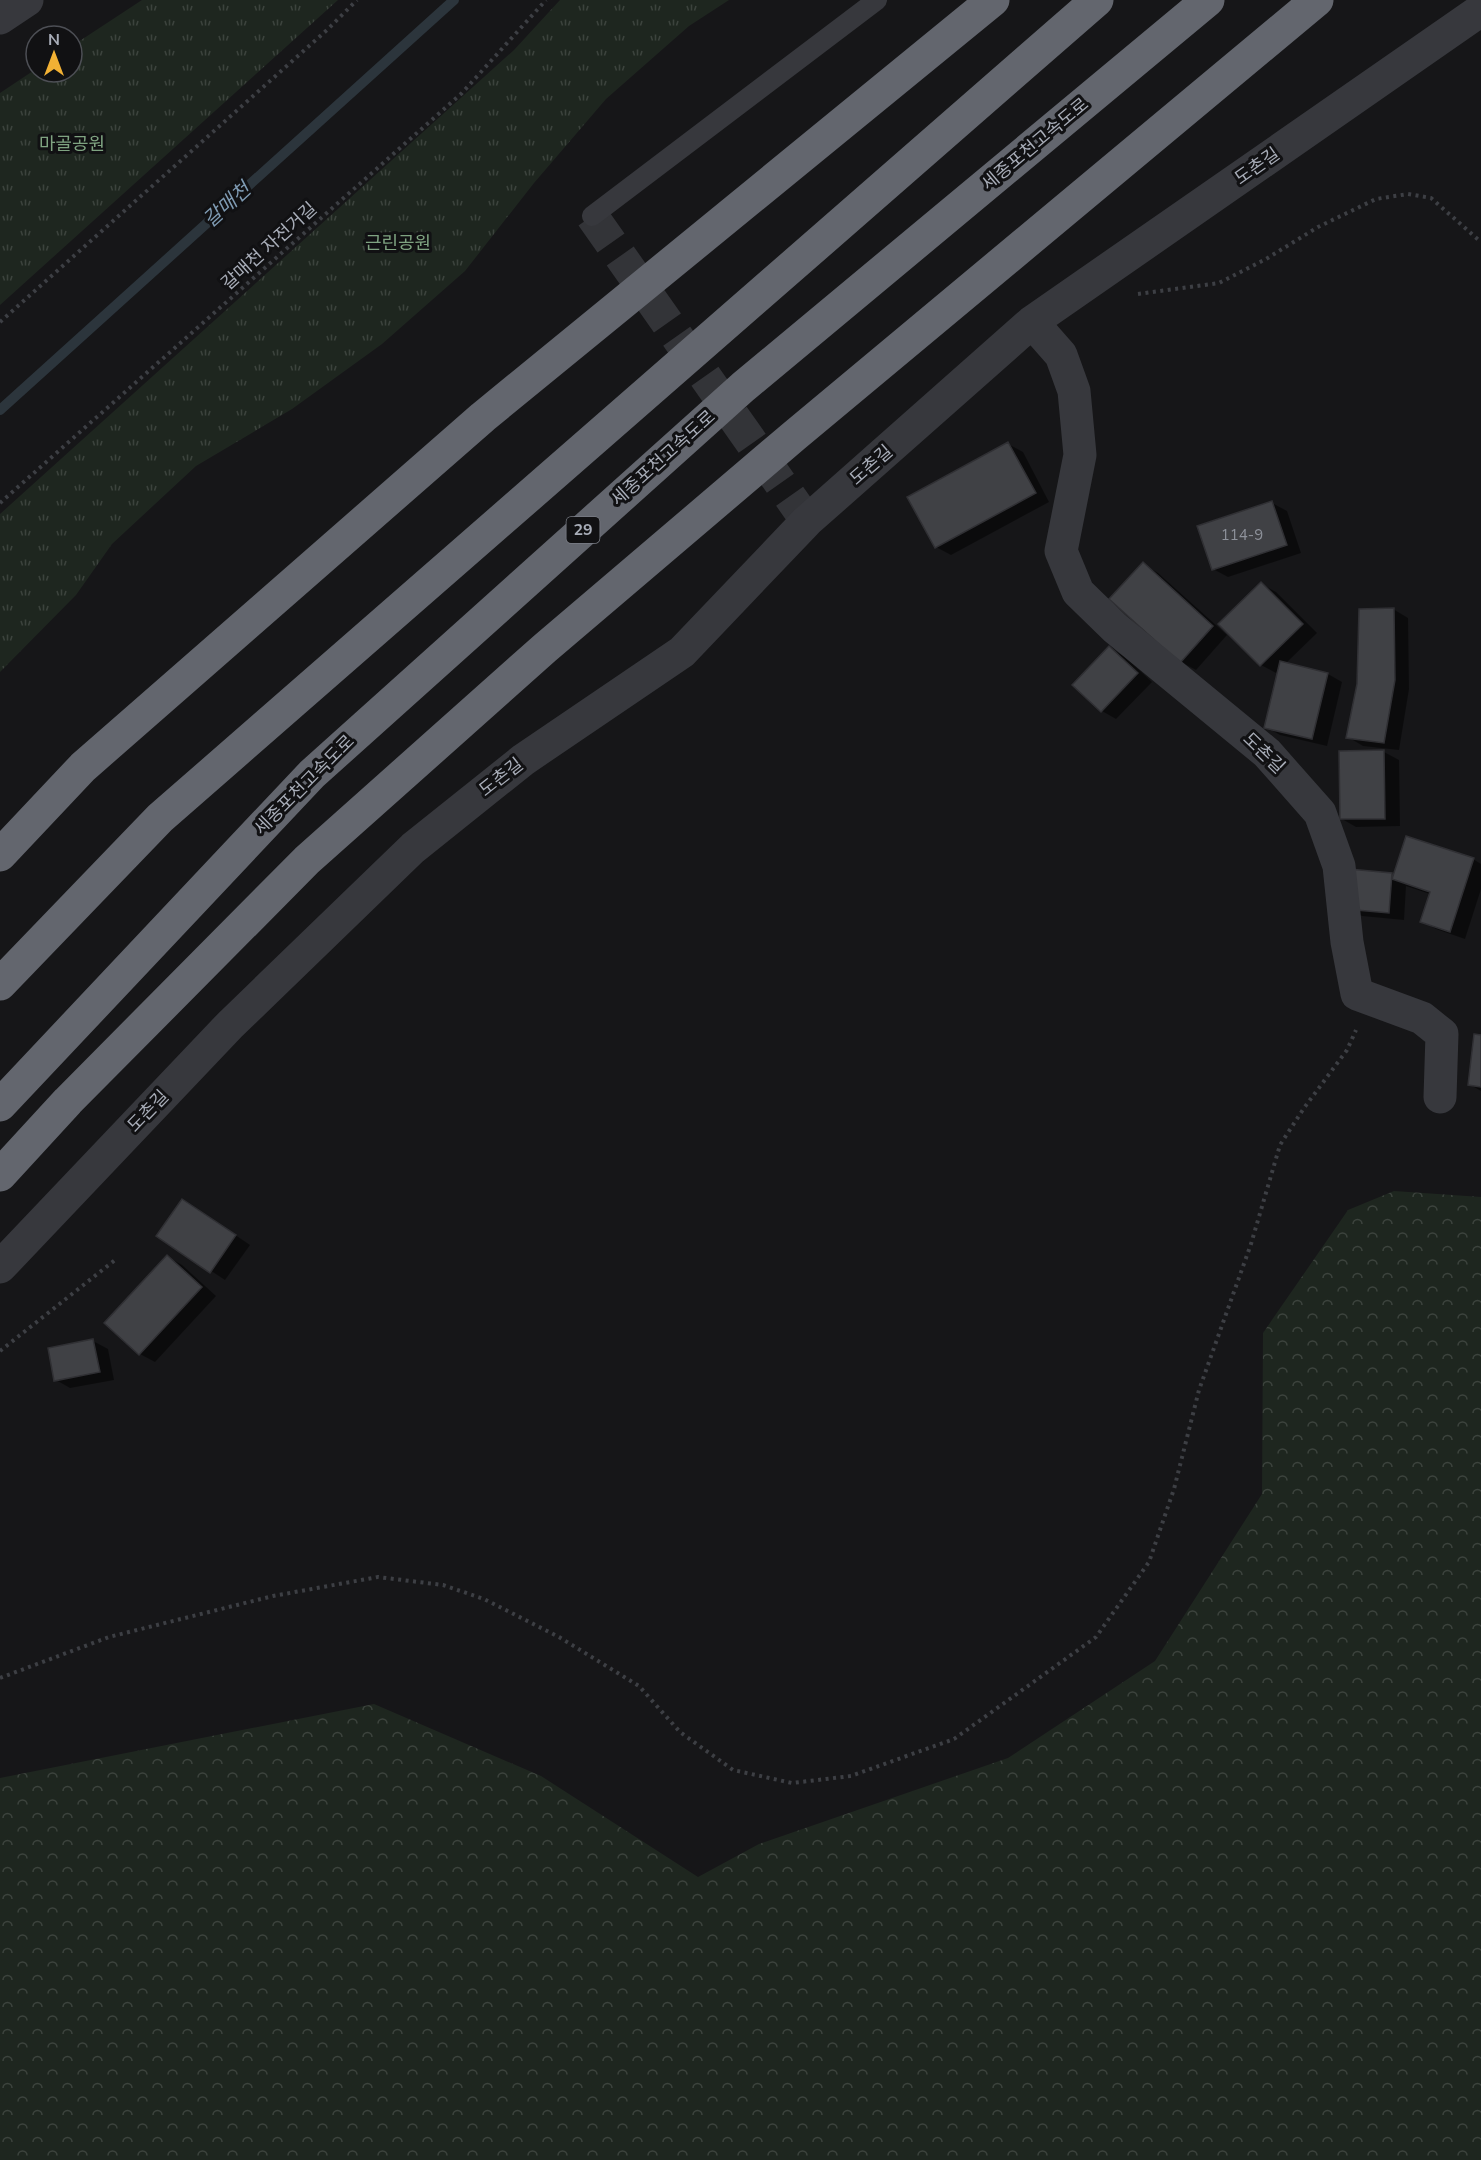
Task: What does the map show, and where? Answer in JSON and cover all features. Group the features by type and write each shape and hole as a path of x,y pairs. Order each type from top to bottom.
{"highway":[{"path":"0,855 83,767 483,417 993,0"},
{"path":"0,984 160,818 1097,0"},
{"name":"세종포천고속도로","path":"0,1105 312,774 743,387 1208,0"},
{"path":"0,1175 68,1101 316,852 545,648 785,443 1317,0"}],"street":[{"path":"0,18 27,0"},
{"name":"도촌길","path":"0,1267 230,1025 413,848 523,760 682,652 807,521 1032,322 1481,10"},
{"name":"도촌길","path":"1032,322 1060,355 1074,391 1080,454 1062,551 1078,592 1115,628 1267,753 1320,813 1339,866 1347,942 1357,994"},
{"path":"1357,994 1422,1018 1442,1034 1440,1097"}],"lane":[{"path":"592,216 878,0"}],"path":[{"path":"0,322 327,30 357,0"},
{"name":"갈매천 자전거길","path":"0,503 462,93 546,0"},
{"path":"1136,294 1219,283 1266,259 1318,227 1376,199 1408,194 1431,198 1481,242"},
{"path":"0,1678 109,1637 273,1596 378,1577 444,1585 484,1599 559,1637 639,1686 680,1732 733,1770 792,1783 851,1776 954,1739 1096,1638 1149,1562 1174,1489 1199,1389 1251,1244 1280,1145 1347,1050 1359,1024 1357,994"},
{"path":"0,1351 115,1260"}],"green space":[{"name":"마골공원","path":"142,0 338,0 0,305 0,93 24,77 24,84 84,84 84,38"},
{"name":"근린공원","path":"560,0 729,0 689,26 606,99 534,183 465,271 382,344 292,409 196,466 112,544 76,595 0,672 0,514 514,50"},
{"path":"1394,1191 1481,1197 1481,2160 0,2160 0,1778 374,1704 541,1776 698,1877 759,1844 1008,1758 1155,1661 1262,1494 1263,1333 1348,1210"}],"building":[{"path":"1008,442 1036,493 935,548 907,497"},
{"path":"1272,501 1287,545 1212,570 1197,526"},
{"path":"1143,562 1213,626 1180,663 1109,599"},
{"path":"1261,582 1303,624 1260,666 1218,624"},
{"path":"1394,608 1395,680 1384,743 1346,738 1357,684 1359,609"},
{"path":"1109,646 1138,673 1101,712 1072,685"},
{"path":"1280,661 1328,673 1312,739 1264,728"},
{"path":"1384,750 1385,819 1340,819 1339,751"},
{"path":"1406,836 1474,858 1450,932 1420,922 1430,892 1392,879"},
{"path":"1349,869 1392,873 1389,913 1345,909"},
{"path":"1474,1034 1481,1035 1481,1087 1468,1085"},
{"path":"182,1199 236,1235 210,1273 156,1236"},
{"path":"167,1255 202,1287 139,1355 104,1323"},
{"path":"93,1339 100,1372 54,1381 48,1348"}],"waterway":[{"name":"갈매천","path":"0,410 454,0"}],"tunnel":[{"path":"592,216 807,521"}]}
